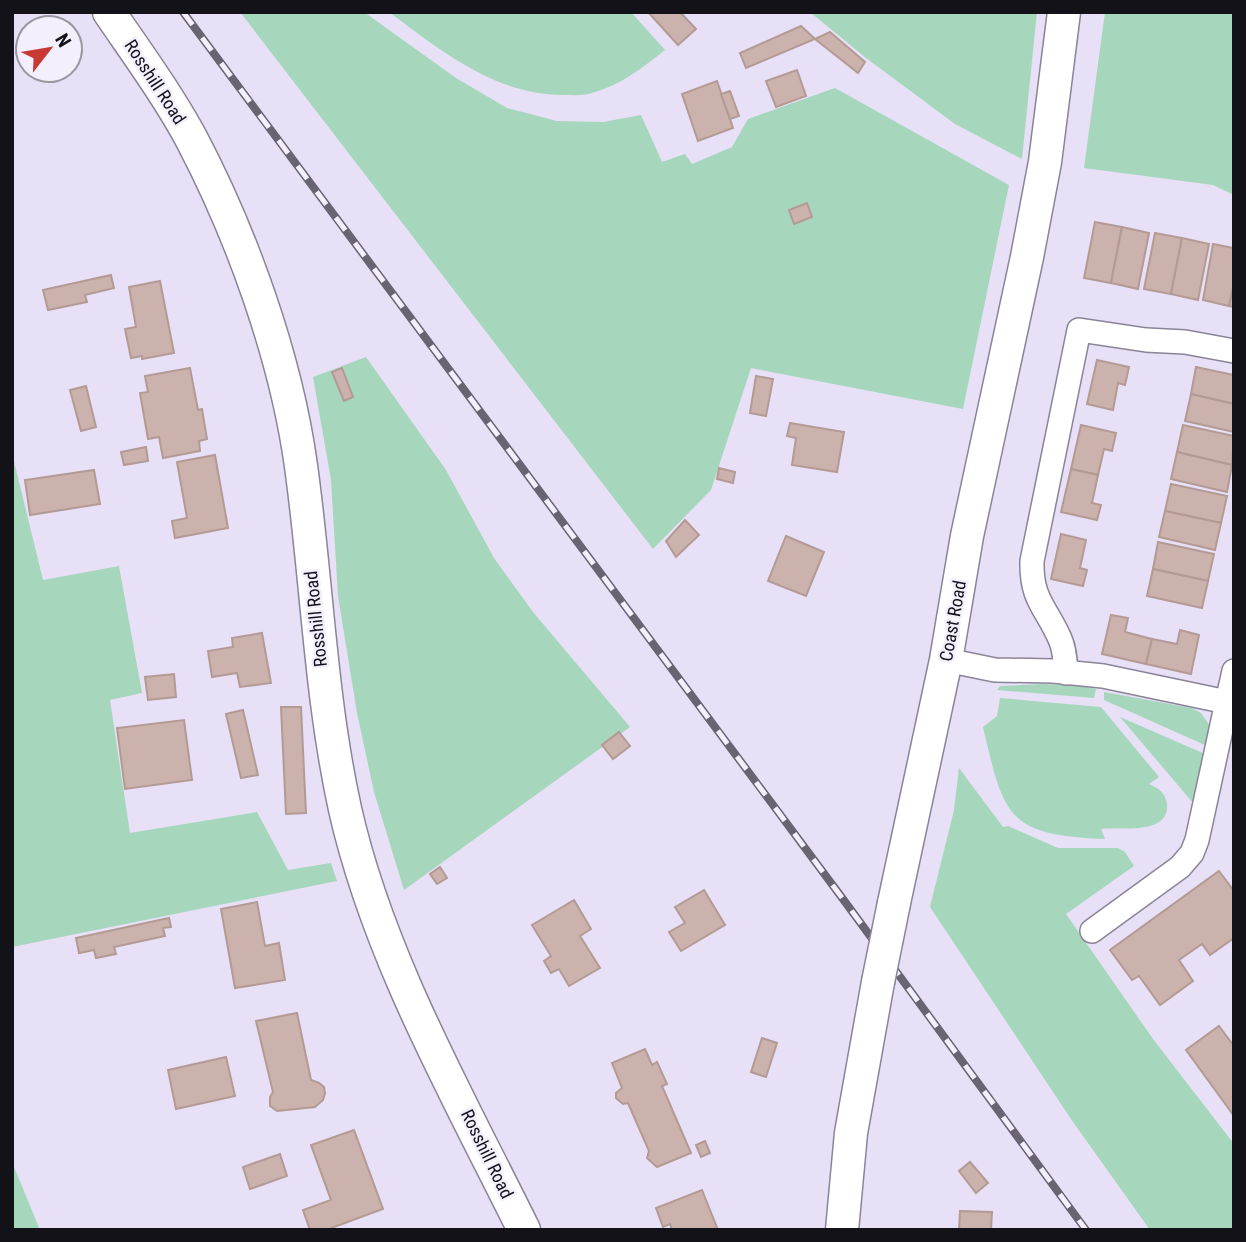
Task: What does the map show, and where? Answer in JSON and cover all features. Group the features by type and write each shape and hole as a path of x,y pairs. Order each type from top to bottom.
{"street":[{"name":"Rosshill Road","path":"109,12 189,135 218,193 264,314 285,382 301,464 326,712 353,836 370,899 400,977 524,1230"},
{"name":"Coast Road","path":"842,1230 851,1133 878,982 946,660 967,537 1008,352 1045,162 1064,12"},
{"path":"1066,673 1065,651 1037,599 1031,577 1079,330 1146,340 1185,341 1234,351"},
{"path":"946,660 995,670 1103,677 1227,702"},
{"path":"1092,931 1180,867 1192,853 1234,671"}],"green space":[{"path":"240,12 364,12 456,78 507,108 557,121 603,122 641,115 662,162 685,154 692,164 732,147 748,119 835,88 1009,185 963,409 751,368 711,490 653,549"},
{"path":"389,12 631,12 665,50 631,75 603,90 582,95 540,93 516,88 471,68 429,42"},
{"path":"810,12 1037,12 1022,159 955,124 866,58"},
{"path":"1105,12 1234,12 1234,195 1213,185 1084,168"},
{"path":"366,357 446,470 494,558 533,612 630,727 404,890 374,792 357,713 338,596 331,480 313,377"},
{"path":"12,453 43,580 119,566 142,693 110,700 130,833 257,812 288,870 331,863 337,881 12,947"},
{"path":"1044,684 1096,689 1094,698 997,690 1000,686"},
{"path":"1104,692 1192,708 1201,713 1210,726 1207,746 1104,700"},
{"path":"1000,698 1101,707 1159,777 1149,784 1159,789 1165,797 1166,814 1161,821 1143,827 1101,829 1105,839 1072,837 1028,825 1015,815 1005,800 997,781 983,727 997,716"},
{"path":"1120,717 1205,754 1194,804"},
{"path":"959,768 1003,827 1008,826 1058,848 1118,848 1125,852 1134,866 1066,914 1153,1039 1234,1144 1234,1230 1150,1230 1073,1122 930,907 954,810"},
{"path":"12,1162 40,1230 12,1230"}],"building":[{"path":"648,12 680,12 696,29 678,45"},
{"path":"801,26 815,39 746,68 740,53"},
{"path":"830,32 865,62 858,73 815,39"},
{"path":"797,70 806,96 776,107 766,81"},
{"path":"717,81 733,128 698,141 682,94"},
{"path":"730,91 739,116 730,119 721,94"},
{"path":"807,203 812,217 794,224 789,210"},
{"path":"1095,222 1122,227 1111,283 1084,278"},
{"path":"1122,227 1149,233 1138,289 1111,283"},
{"path":"1155,233 1182,238 1171,294 1144,289"},
{"path":"1182,238 1209,244 1198,300 1171,294"},
{"path":"1213,244 1234,248 1234,284 1229,306 1203,300"},
{"path":"111,275 114,288 85,295 87,302 48,310 43,290"},
{"path":"160,281 174,353 142,359 142,356 131,358 125,329 136,327 129,287"},
{"path":"1234,284 1234,307 1229,306"},
{"path":"1097,360 1129,367 1125,385 1118,383 1113,410 1087,404"},
{"path":"1196,367 1234,375 1234,404 1191,394"},
{"path":"190,368 198,410 202,409 207,439 199,441 200,451 163,458 159,437 148,439 140,393 148,392 145,376"},
{"path":"342,368 353,397 344,401 332,372"},
{"path":"756,376 773,379 766,416 750,413"},
{"path":"86,386 96,427 81,431 70,390"},
{"path":"1191,394 1234,404 1234,432 1185,421"},
{"path":"790,423 844,432 837,472 792,465 796,438 787,436"},
{"path":"1081,425 1116,433 1112,451 1104,449 1098,475 1071,469"},
{"path":"1183,425 1234,436 1232,465 1177,452"},
{"path":"146,447 148,461 124,465 121,452"},
{"path":"1177,452 1232,465 1227,492 1171,479"},
{"path":"215,455 228,528 175,538 172,521 187,518 177,462"},
{"path":"719,468 735,472 733,483 717,479"},
{"path":"1071,469 1098,475 1092,503 1101,505 1097,520 1061,512"},
{"path":"94,470 100,504 30,515 25,480"},
{"path":"1171,484 1227,496 1221,523 1165,511"},
{"path":"1165,511 1221,523 1215,550 1159,537"},
{"path":"685,520 699,535 676,557 666,541"},
{"path":"1061,534 1086,540 1080,568 1087,570 1083,586 1051,579"},
{"path":"786,536 824,552 806,596 768,581"},
{"path":"1158,542 1214,554 1208,581 1153,569"},
{"path":"1153,569 1208,581 1202,608 1147,596"},
{"path":"1111,615 1128,618 1125,632 1152,639 1146,664 1102,654"},
{"path":"1180,630 1199,635 1191,674 1146,664 1152,639 1177,644"},
{"path":"262,633 271,683 240,687 237,673 212,677 208,651 233,647 232,638"},
{"path":"174,674 176,697 148,700 145,677"},
{"path":"281,707 301,707 306,813 286,814"},
{"path":"243,710 258,775 241,778 226,714"},
{"path":"184,720 192,780 125,789 117,728"},
{"path":"619,732 630,746 613,759 602,745"},
{"path":"440,867 447,878 437,884 430,874"},
{"path":"1219,871 1234,891 1234,938 1210,955 1202,944 1179,960 1193,981 1160,1005 1139,976 1132,980 1110,950"},
{"path":"704,890 725,925 681,951 669,932 685,923 675,907"},
{"path":"574,900 591,929 580,936 600,968 569,986 559,969 551,973 544,961 551,956 532,925"},
{"path":"257,902 265,946 279,943 285,980 235,988 221,909"},
{"path":"169,918 171,927 163,928 165,936 114,947 116,954 96,958 94,950 79,953 76,938"},
{"path":"297,1013 311,1080 324,1087 325,1093 323,1100 315,1107 277,1111 270,1106 273,1092 256,1021"},
{"path":"1219,1026 1234,1046 1234,1116 1186,1050"},
{"path":"762,1038 777,1043 766,1077 751,1072"},
{"path":"645,1049 652,1065 657,1062 667,1084 662,1086 691,1153 657,1167 647,1158 649,1151 628,1103 623,1104 616,1098 616,1093 622,1088 612,1063"},
{"path":"226,1057 235,1096 176,1109 168,1070"},
{"path":"354,1130 383,1209 326,1230 310,1230 303,1210 331,1200 311,1145"},
{"path":"705,1141 710,1153 701,1157 696,1145"},
{"path":"280,1154 287,1176 250,1189 243,1167"},
{"path":"970,1162 988,1183 976,1193 959,1171"},
{"path":"702,1190 718,1230 672,1230 670,1224 663,1227 656,1208"},
{"path":"960,1211 992,1212 991,1230 959,1230"}],"railway":[{"path":"183,12 1086,1230"}]}
